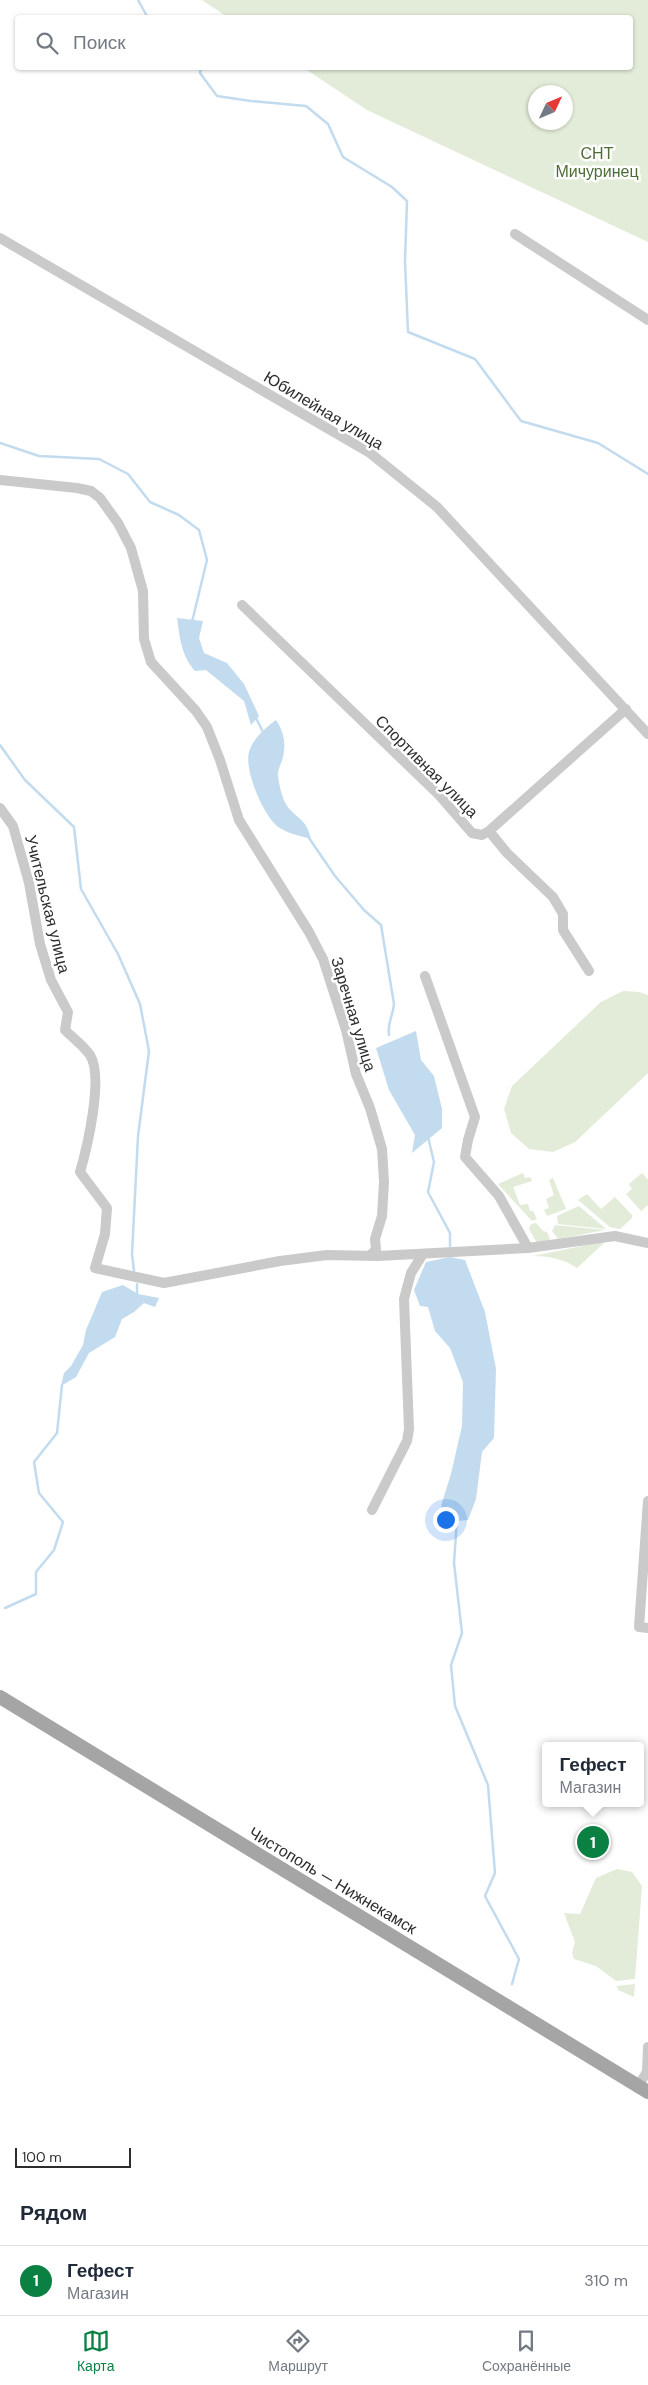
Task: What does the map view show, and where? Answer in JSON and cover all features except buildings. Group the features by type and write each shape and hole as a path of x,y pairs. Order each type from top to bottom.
{"main road":[{"name":"Чистополь — Нижнекамск","path":"0,1697 643,2089"}],"street":[{"path":"515,234 648,320"},
{"name":"Юбилейная улица","path":"0,238 370,453 437,507 648,734"},
{"name":"Заречная улица","path":"0,480 77,488 91,492 109,508 131,548 143,591 144,639 151,662 196,711 207,727 220,760 239,820 309,932 323,959 346,1030 356,1074 370,1108 382,1149 384,1182 382,1216 375,1239 376,1248 371,1255"},
{"name":"Спортивная улица","path":"242,605 439,795 472,833 482,835 489,831 552,897 563,914 563,930 589,971"},
{"path":"489,831 626,709"},
{"name":"Учительская улица","path":"0,808 13,826 29,883 40,944 52,980 68,1012 65,1030 91,1056 96,1084 90,1135 80,1172 107,1208 105,1234 94,1268 164,1283 327,1254 371,1255"},
{"path":"426,976 475,1117 468,1140 466,1157 499,1196 528,1248"},
{"path":"371,1255 528,1248 615,1236 648,1243"},
{"path":"372,1510 407,1441 409,1429 404,1300 411,1273 423,1254"},
{"path":"648,1500 639,1627 648,1628"},
{"path":"643,2089 647,2072 648,2048"}],"green space":[{"name":"СНТ Мичуринец","path":"202,0 648,0 648,242 367,110 307,70 633,70 633,15 224,15"},
{"path":"623,991 639,992 648,995 648,1073 575,1142 553,1152 529,1149 511,1133 504,1109 512,1086 601,1002"},
{"path":"523,1173 525,1178 530,1177 532,1181 513,1187 520,1205 528,1204 530,1211 533,1211 537,1219 532,1221 498,1184"},
{"path":"642,1173 648,1180 648,1205 641,1211 626,1194 632,1189 629,1184"},
{"path":"553,1178 566,1209 547,1216 544,1210 549,1208 546,1199 554,1195 549,1180"},
{"path":"587,1194 601,1209 615,1197 632,1215 632,1218 620,1229 610,1227 578,1200"},
{"path":"579,1206 606,1229 558,1224 557,1216"},
{"path":"536,1223 543,1231 547,1232 550,1239 548,1242 537,1243 529,1229 531,1224"},
{"path":"555,1225 605,1230 558,1239 552,1231"},
{"path":"606,1241 577,1268 567,1262 556,1259 533,1256"},
{"path":"617,1869 632,1872 642,1886 635,1979 616,1981 596,1966 574,1959 572,1953 575,1942 564,1913 580,1914 596,1878"},
{"path":"635,1984 634,1997 618,1990 617,1986"}],"water":[{"path":"177,618 203,621 199,638 204,653 227,663 244,684 259,716 251,725 244,701 206,670 195,671 190,665 182,646"},
{"path":"276,720 283,733 284,742 283,757 278,774 282,796 291,811 307,827 311,839 289,833 272,821 256,792 249,770 249,752 253,743"},
{"path":"416,1031 421,1060 434,1076 442,1109 442,1128 412,1153 415,1135 389,1090 376,1048"},
{"path":"450,1257 465,1260 485,1312 496,1369 494,1438 482,1452 476,1499 468,1520 457,1521 441,1506 451,1474 462,1426 463,1382 450,1348 435,1331 428,1307 420,1306 414,1290 426,1262"},
{"path":"123,1285 138,1294 159,1298 155,1307 144,1303 122,1319 115,1337 89,1353 76,1377 61,1386 64,1373 71,1366 83,1345 86,1330 102,1292"}],"waterway":[{"path":"138,0 146,15"},
{"path":"201,70 200,73 217,96 306,106 328,124 343,157 392,187 407,201 405,262 408,332 475,359 521,421 598,443 648,474"},
{"path":"0,443 39,456 99,459 128,474 150,502 179,515 199,530 207,560 192,622"},
{"path":"255,716 264,734"},
{"path":"0,745 25,780 74,827 81,889 118,954 140,1004 149,1051 138,1136 132,1254 134,1271"},
{"path":"309,838 335,876 364,910 381,925 394,1004 389,1035"},
{"path":"428,1137 434,1162 428,1192 450,1233 450,1246"},
{"path":"137,1284 137,1295"},
{"path":"5,1608 36,1594 36,1572 54,1550 63,1522 39,1493 34,1462 57,1433 62,1385"},
{"path":"457,1519 454,1563 462,1633 451,1665 455,1706 488,1785 495,1873 485,1896 519,1959 512,1984"}],"place":[{"name":"Гефест","path":"593,1842"}]}
